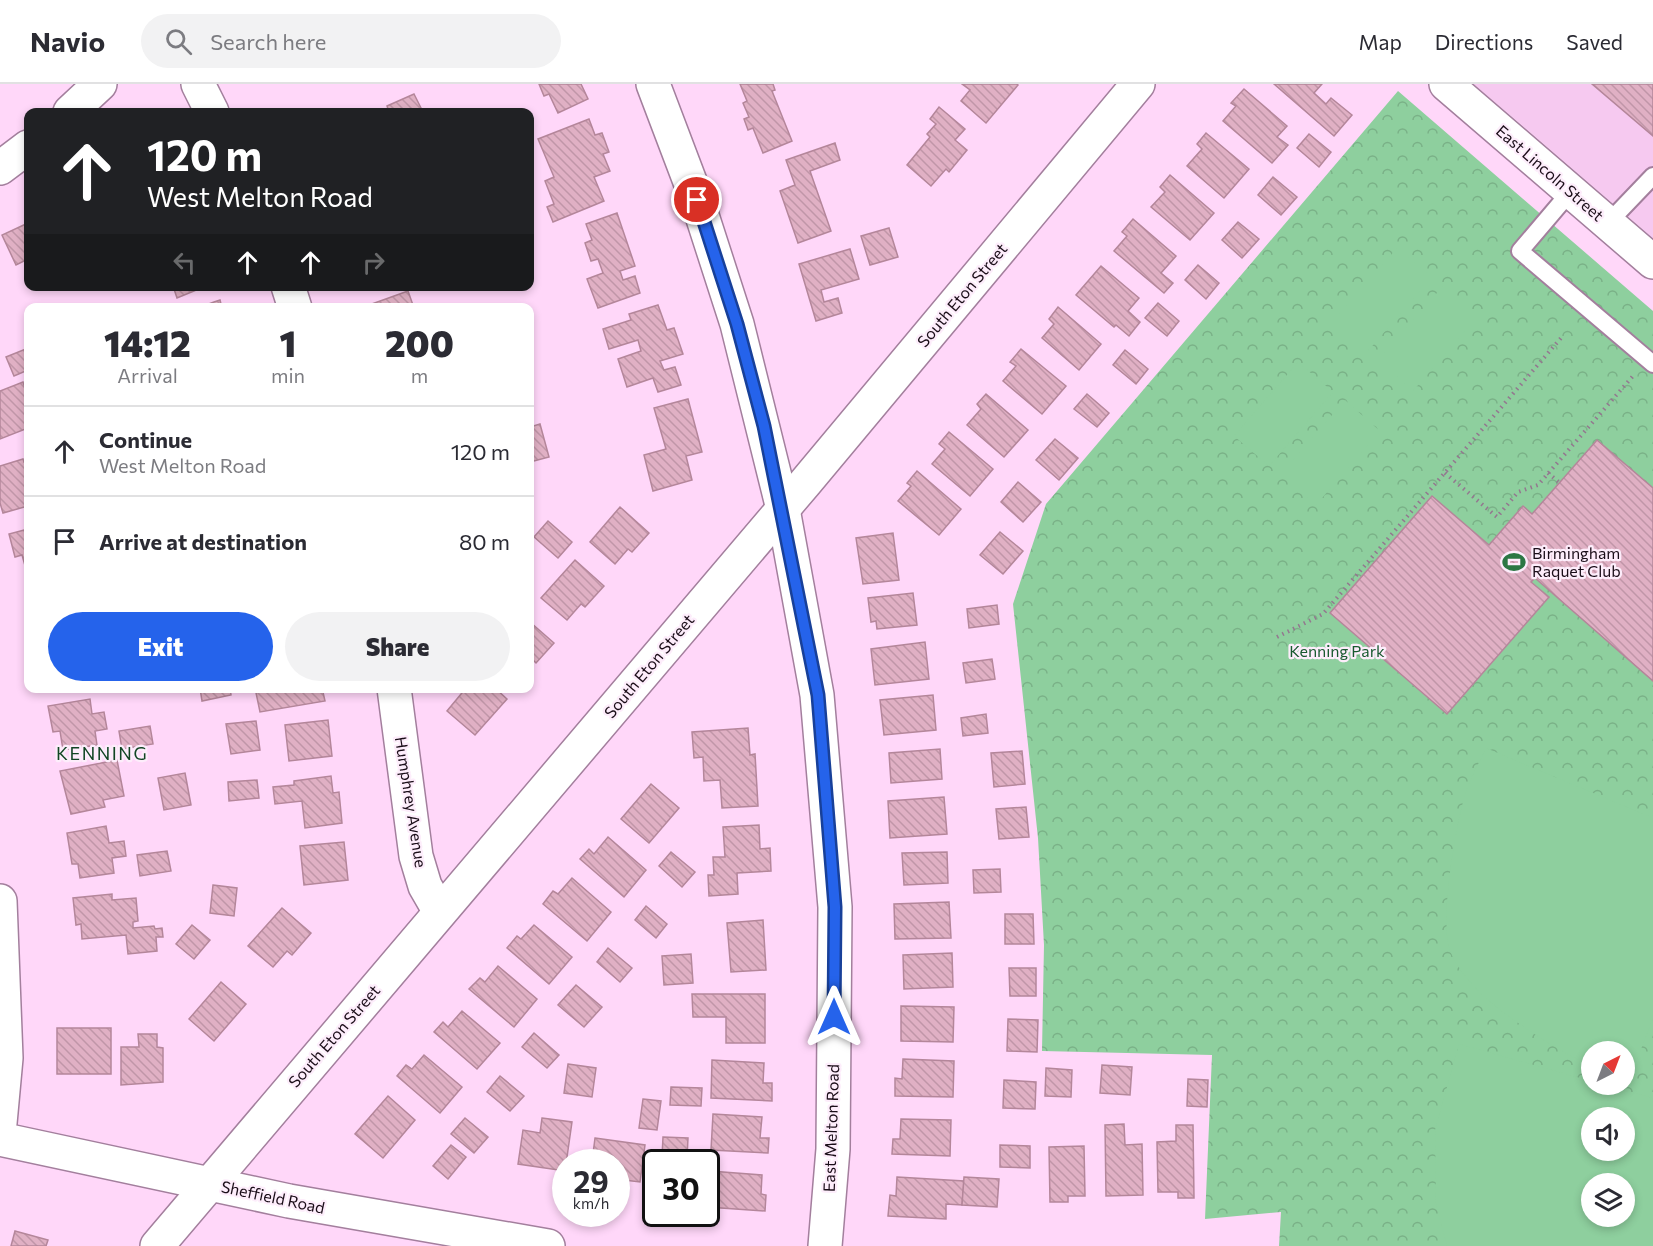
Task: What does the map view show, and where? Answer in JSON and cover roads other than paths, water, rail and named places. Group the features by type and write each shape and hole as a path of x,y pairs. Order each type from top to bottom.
{"street":[{"path":"74,108 100,84"},
{"path":"198,84 210,108"},
{"name":"East Melton Road","path":"653,84 697,200 737,324 783,509 818,695 835,907 833,1149 825,1246"},
{"name":"South Eton Street","path":"158,1246 783,509 1138,84"},
{"name":"East Lincoln Street","path":"1446,84 1653,262"},
{"path":"0,168 24,150"},
{"name":"Humphrey Avenue","path":"395,693 416,856 426,886 440,912"},
{"path":"0,901 6,1058 0,1123"},
{"name":"Sheffield Road","path":"0,1139 209,1184 413,1235 548,1246"}],"lane":[{"path":"1608,223 1653,176"},
{"path":"1571,191 1520,251 1650,362"}],"place":[{"name":"Birmingham Raquet Club","path":"1514,562"}],"district":[{"name":"KENNING","path":"102,754"}],"park label":[{"name":"Kenning Park","path":"1337,651"}]}
